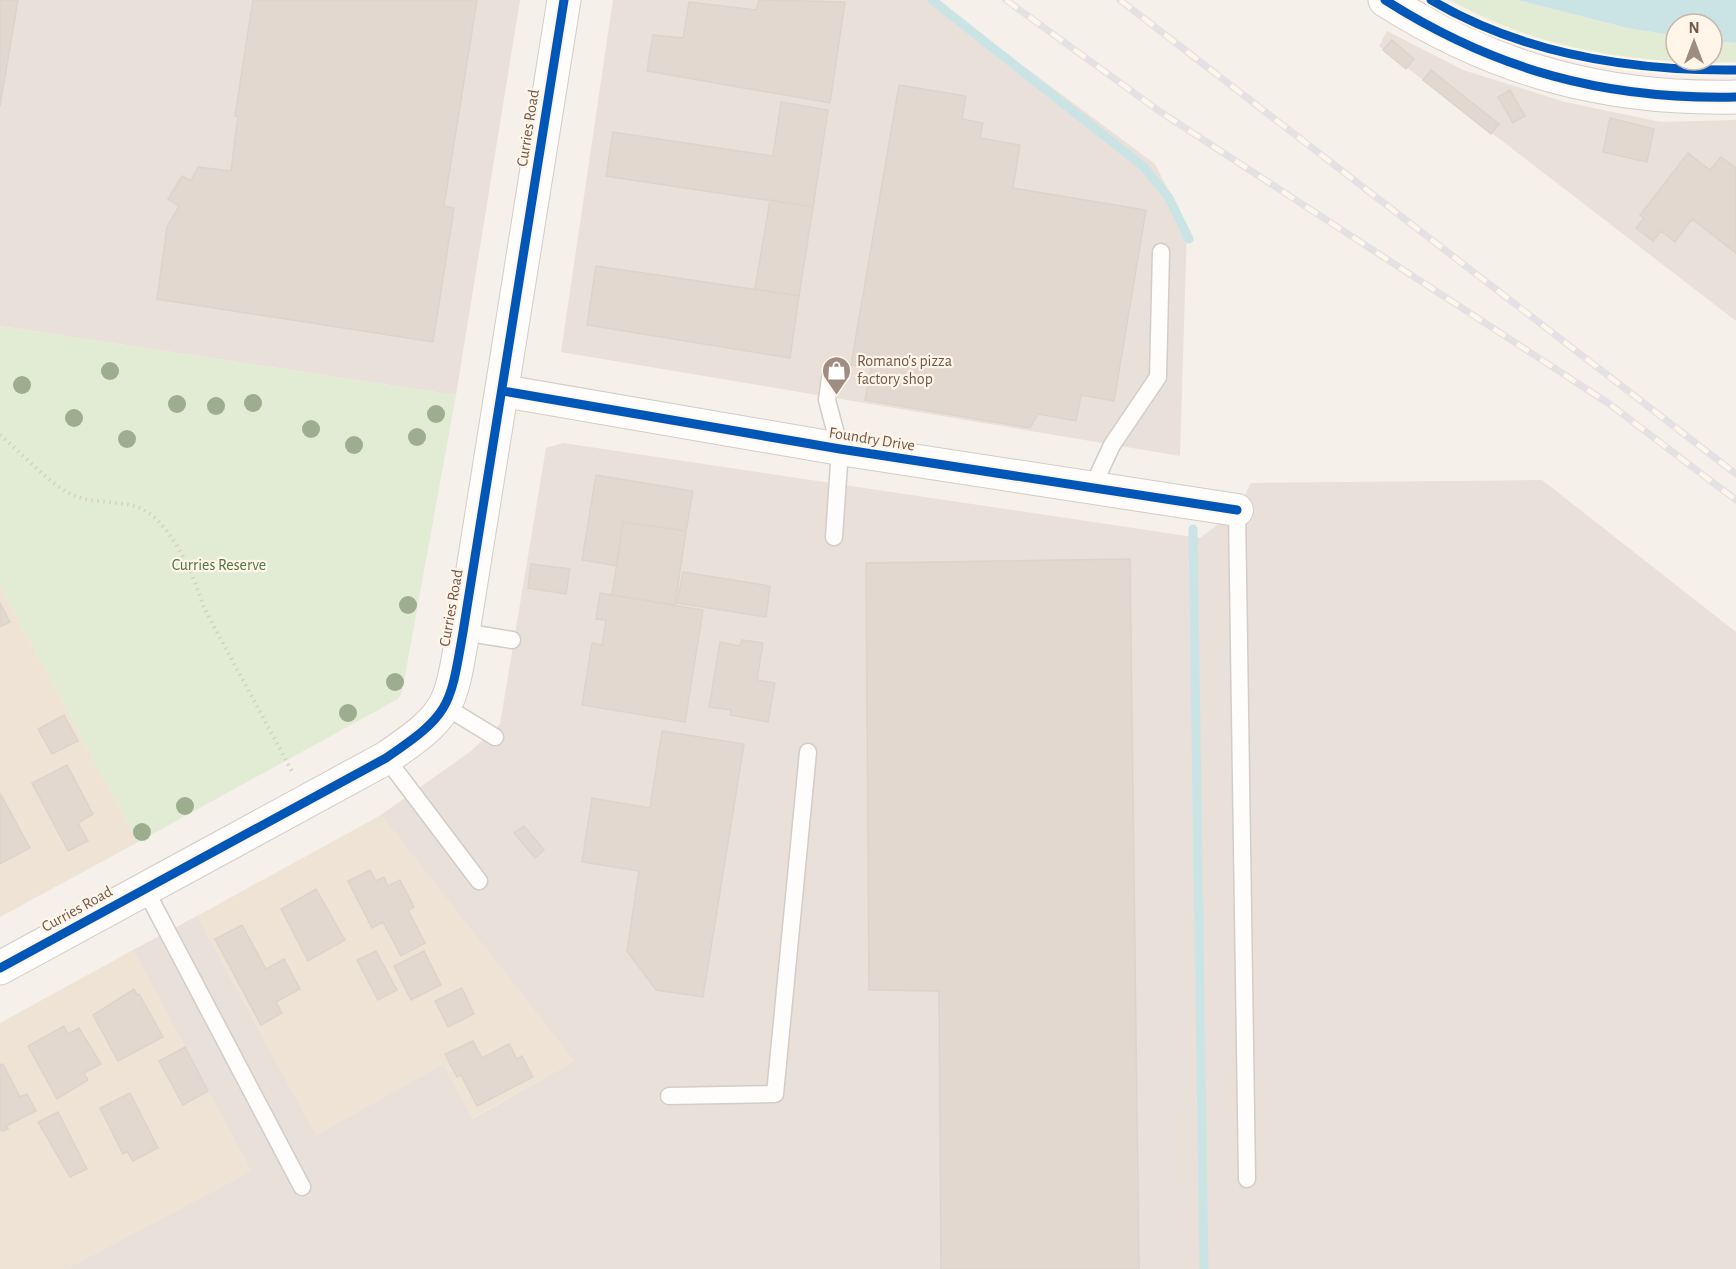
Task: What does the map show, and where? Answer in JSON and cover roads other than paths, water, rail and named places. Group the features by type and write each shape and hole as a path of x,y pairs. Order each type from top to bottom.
{"street":[{"name":"Curries Road","path":"0,968 386,758 425,732 446,707 453,687 463,632 564,0"},
{"path":"1385,0 1457,41 1505,63 1559,78 1610,90 1660,95 1736,97"},
{"name":"Foundry Drive","path":"503,391 840,449 1237,510"}],"lane":[{"path":"1092,488 1112,446 1158,377 1161,252"},
{"path":"830,378 827,400 840,449 834,537"},
{"path":"1237,510 1247,1179"},
{"path":"463,632 513,640"},
{"path":"446,707 495,737"},
{"path":"669,1096 775,1094 808,752"},
{"path":"386,758 479,881"},
{"path":"145,889 302,1187"}],"water":[{"path":"1517,0 1736,0 1736,43 1724,42 1724,12 1664,12 1664,34 1628,28"}],"waterway":[{"path":"932,0 1144,167 1169,198 1189,239"},
{"path":"1193,529 1204,1269"}],"railway":[{"path":"1006,0 1159,111 1608,403 1736,500"},
{"path":"1120,0 1736,474"}],"place":[{"name":"Romano's pizza factory shop","path":"836,396"}],"park label":[{"name":"Curries Reserve","path":"219,565"}]}
